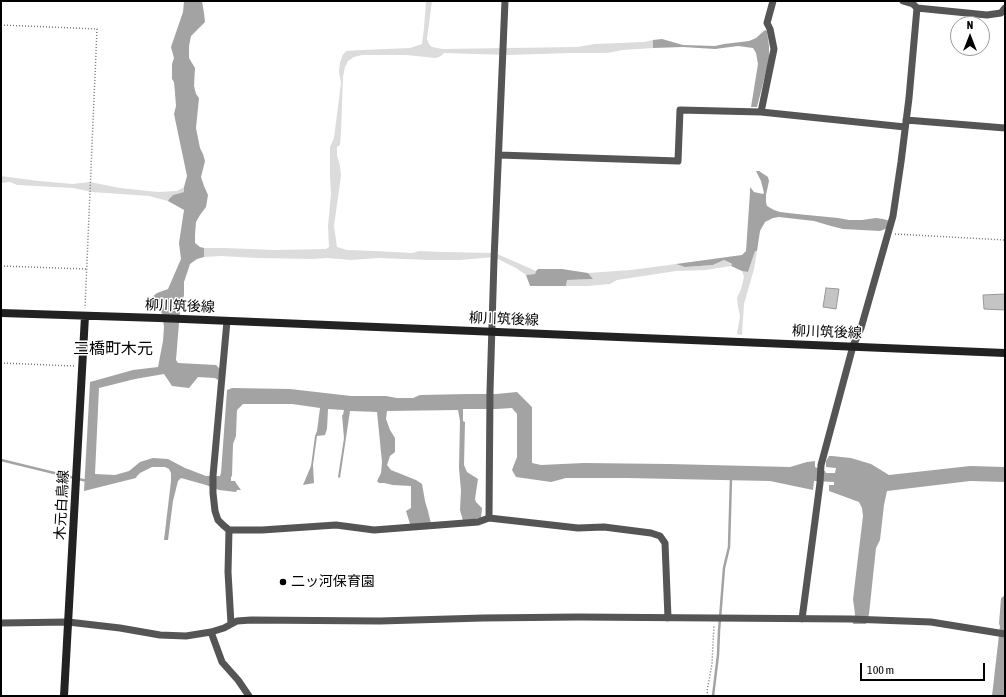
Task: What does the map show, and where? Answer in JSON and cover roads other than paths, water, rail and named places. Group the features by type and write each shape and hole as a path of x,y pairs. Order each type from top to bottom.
{"main road":[{"name":"柳川筑後線","path":"1,313 159,318 1005,353"},
{"name":"木元白鳥線","path":"64,696 85,316"}],"street":[{"path":"489,518 489,412 505,1"},
{"path":"761,112 774,49 770,29 767,23 773,1"},
{"path":"903,1 914,4 917,8 987,15 1001,13 1005,8"},
{"path":"802,619 820,483 821,465 853,346 861,328 893,216 901,162 917,8"},
{"path":"499,155 678,161 680,110 761,112 905,123 1005,128"},
{"path":"227,321 213,476 213,493 215,511 218,520 229,530 262,530 336,525 374,530 478,522 489,518 578,528 604,527 651,533 660,536 665,543 668,618"},
{"path":"227,626 229,530"},
{"path":"1,623 68,622 120,628 160,635 186,636 212,632 237,621 251,620 380,621 554,617 802,619 938,623 1005,634"},
{"path":"212,632 222,662 238,680 249,696"}],"waterway":[{"path":"1,460 87,481"},
{"path":"713,696 718,655 724,568 729,547 731,478"}],"place":[{"name":"二ッ河保育園","path":"283,582"}],"district":[{"name":"三橋町木元","path":"113,349"}]}
